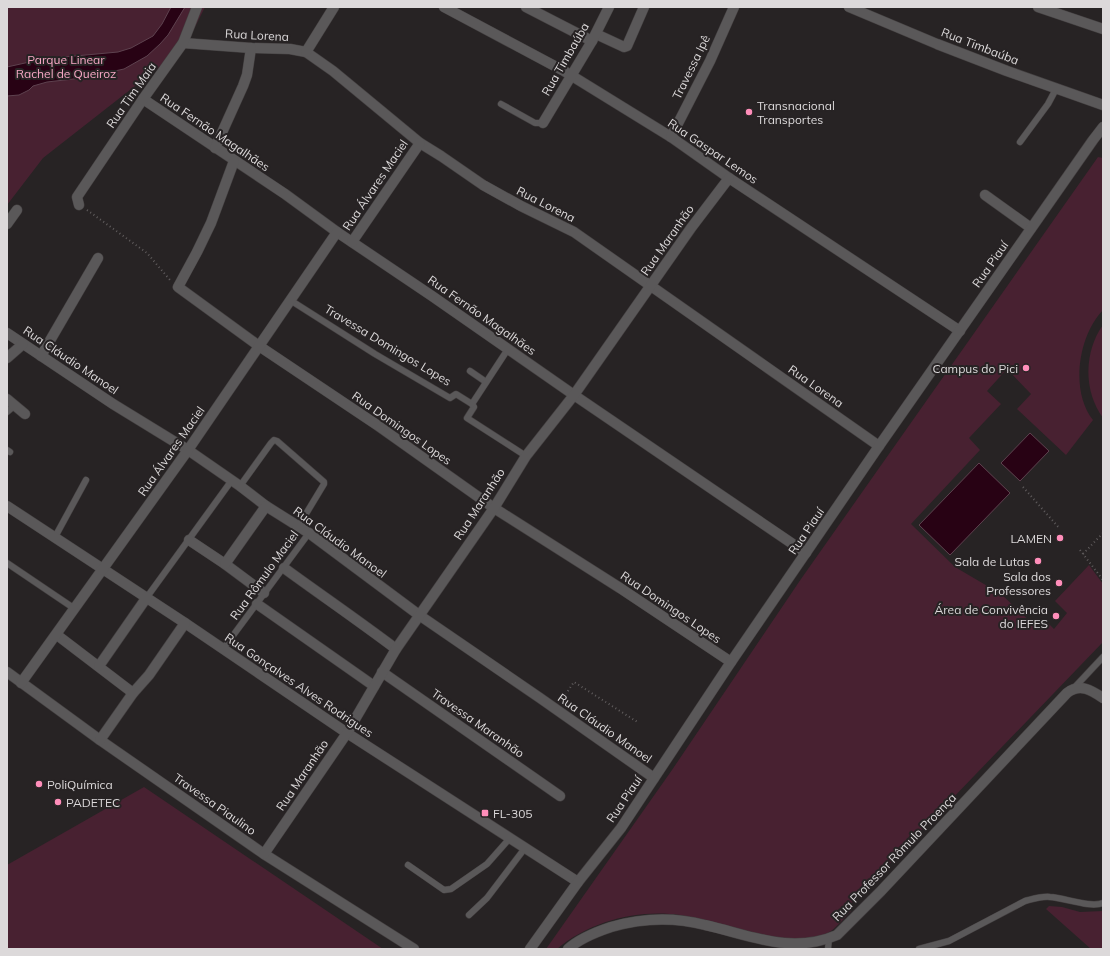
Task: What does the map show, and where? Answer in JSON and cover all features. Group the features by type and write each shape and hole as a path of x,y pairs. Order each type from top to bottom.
{"street":[{"name":"Rua Tim Maia","path":"79,205 77,197 183,43 197,7"},
{"path":"306,52 334,7"},
{"name":"Rua Gaspar Lemos","path":"444,7 571,75 671,137 729,178 960,331"},
{"path":"526,7 594,37 624,47 627,46 644,7"},
{"name":"Rua Timbaúba","path":"543,123 594,37 609,7"},
{"name":"Travessa Ipê","path":"671,137 710,61 734,7"},
{"name":"Rua Timbaúba","path":"849,7 937,44 1103,105"},
{"path":"1038,7 1103,29"},
{"name":"Rua Lorena","path":"183,43 290,49 306,52 333,71 420,143 482,185 574,232 879,446"},
{"path":"215,148 247,75 251,48"},
{"name":"Rua Fernão Magalhães","path":"143,99 285,194 574,395 806,553"},
{"name":"Rua Piauí","path":"530,949 578,882 621,828 731,662 879,446 1103,126"},
{"name":"Rua Álvares Maciel","path":"352,242 420,143"},
{"path":"178,287 211,223 234,161"},
{"name":"Rua Maranhão","path":"264,854 347,733 396,648 494,508 526,456 574,395 691,228 729,178"},
{"path":"985,195 1031,228"},
{"path":"7,224 17,210"},
{"name":"Rua Álvares Maciel","path":"21,683 57,635 188,450 338,232"},
{"path":"41,356 98,258"},
{"name":"Rua Domingos Lopes","path":"178,287 259,346 377,425 494,508 620,588 731,662"},
{"name":"Rua Cláudio Manoel","path":"7,333 113,404 188,450 266,506 309,533 419,615 654,778"},
{"path":"7,358 23,344"},
{"path":"9,406 25,414"},
{"name":"Rua Gonçalves Alves Rodrigues","path":"7,506 224,649 347,733 578,882"},
{"path":"226,564 266,506"},
{"path":"189,540 226,564 264,593"},
{"path":"284,568 396,648"},
{"path":"99,666 147,598"},
{"path":"257,604 374,686"},
{"path":"100,740 133,693 146,679 185,623"},
{"path":"57,635 133,693"},
{"name":"Travessa Piaulino","path":"7,672 100,740 264,854 414,949"},
{"name":"Travessa Maranhão","path":"382,672 560,796"},
{"path":"1074,688 1089,690 1103,698"},
{"name":"Rua Professor Rômulo Proença","path":"568,949 594,933 621,925 661,919 705,924 748,937 782,943 796,944 829,938 837,935 861,912 1067,693 1074,688"}],"lane":[{"path":"1020,142 1048,104 1056,89"},
{"path":"501,104 535,123 543,123"},
{"name":"Travessa Domingos Lopes","path":"290,300 375,354 450,398 456,394 472,404"},
{"path":"508,349 472,404 474,407 467,418 526,456"},
{"path":"470,371 486,382"},
{"path":"147,598 189,540 274,440 324,482 298,527"},
{"path":"55,537 86,480"},
{"name":"Rua Rômulo Maciel","path":"224,649 309,533"},
{"path":"7,563 75,609"},
{"path":"1074,688 1103,657"},
{"path":"408,865 444,890 451,889 487,864 510,838"},
{"path":"469,915 487,898 526,848"},
{"path":"919,949 949,941 1020,903 1038,898 1057,898 1093,905 1103,903"},
{"path":"828,949 829,938"}],"path":[{"path":"79,205 146,253 158,268 178,287"},
{"path":"1023,487 1060,529"},
{"path":"1083,554 1103,533"},
{"path":"1080,550 1103,580"},
{"path":"556,709 574,682 639,723"}],"green space":[{"name":"Parque Linear Rachel de Queiroz","path":"7,7 205,7 189,39 181,50 43,158 7,205"},
{"name":"Campus do Pici","path":"1098,157 1103,158 1103,310 1094,321 1088,334 1080,364 1079,379 1081,394 1086,408 1093,420 1066,455 1017,409 1031,394 1007,369 987,391 1001,404 969,438 980,450 911,524 955,567 1001,594 1035,626 1044,619 1054,629 1067,613 1055,601 1089,565 1103,584 1103,642 847,908 851,911 831,931 821,936 811,938 779,938 680,915 648,914 615,919 599,924 570,939 557,949 546,949 672,770 801,579"},
{"path":"1103,325 1103,418 1096,407 1092,396 1088,371 1092,347"},
{"path":"144,787 383,949 7,949 7,865"},
{"path":"1049,906 1062,907 1080,912 1103,911 1103,949 1091,949 1046,909"}],"shaded area":[{"path":"171,7 185,7 168,35 147,56 124,69 82,78 47,82 33,86 29,90 19,95 7,96 7,67 43,59 118,52 131,48 153,36 162,24"},
{"path":"1030,433 1049,451 1020,481 1001,463"},
{"path":"979,463 1010,493 950,555 919,525"}],"place":[{"name":"Transnacional Transportes","path":"749,112"},
{"name":"Campus do Pici","path":"1026,368"},
{"name":"LAMEN","path":"1060,538"},
{"name":"Sala de Lutas","path":"1038,561"},
{"name":"Sala dos Professores","path":"1059,583"},
{"name":"Área de Convivência do IEFES","path":"1056,616"},
{"name":"PoliQuímica","path":"39,784"},
{"name":"PADETEC","path":"58,802"},
{"name":"FL-305","path":"485,813"}]}
